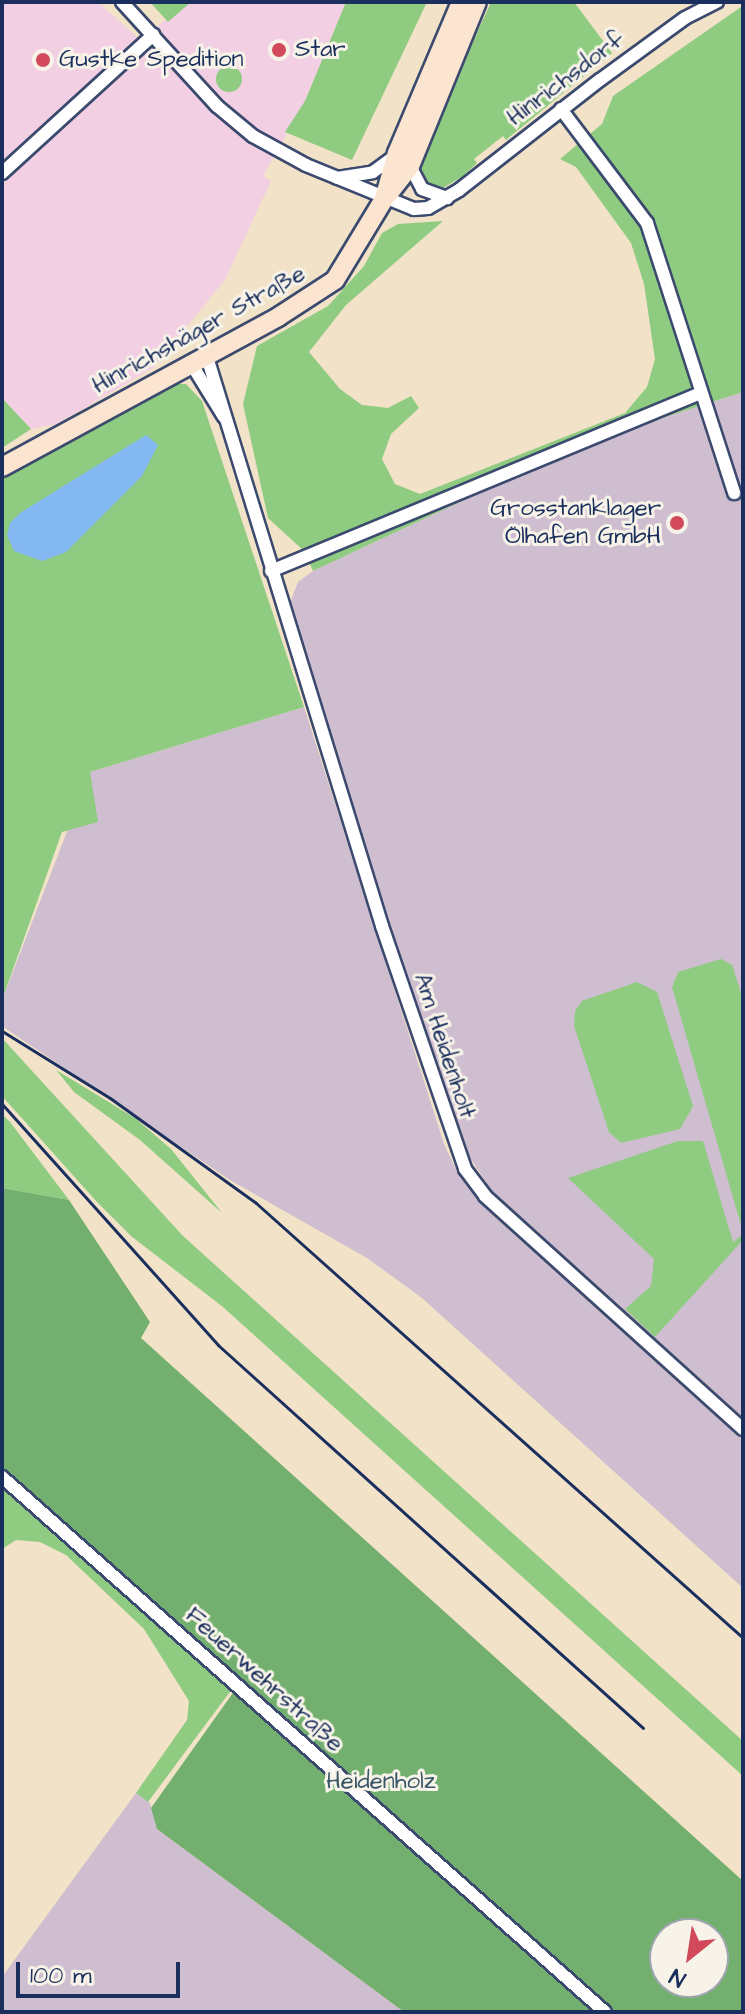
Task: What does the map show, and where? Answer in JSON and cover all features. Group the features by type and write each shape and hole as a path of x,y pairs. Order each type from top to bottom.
{"main road":[{"name":"Hinrichshäger Straße","path":"404,160 461,2"},
{"name":"Hinrichshäger Straße","path":"2,467 199,361 335,280 404,160 477,2"}],"street":[{"name":"Hinrichsdorf","path":"122,2 238,125 282,153 384,199 414,209 447,198 685,18 717,2"},
{"path":"2,173 153,35"},
{"path":"561,109 647,223 730,494"},
{"path":"337,178 373,172 404,160 422,189 447,198"},
{"name":"Am Heidenholt","path":"199,361 224,417 465,1169 485,1196 743,1429"},
{"path":"271,571 699,394"},
{"name":"Feuerwehrstraße","path":"2,1477 605,2012"}],"shaded area":[{"path":"2,2 98,2 139,39 191,2 346,2 305,101 263,176 271,181 225,280 153,368 57,424 31,429 2,398"},
{"path":"743,392 743,1417 496,1197 458,1140 289,606 298,582 313,571 513,477 653,421"},
{"path":"304,707 444,1144 457,1172 479,1201 743,1441 743,1588 422,1298 367,1258 230,1180 2,1026 2,1000 90,772"},
{"path":"136,1793 150,1803 157,1829 404,2012 2,2012 2,1977"}],"green space":[{"path":"150,2 191,2 168,22"},
{"path":"346,2 427,2 352,160 285,132 305,101"},
{"path":"491,2 574,2 612,53 506,140 503,136 474,159 477,163 463,176 443,188 432,187 419,174 418,163"},
{"path":"741,7 743,392 653,421 513,477 313,571 304,551 268,518 243,404 257,346 328,306 364,266 382,233 398,224 443,221 346,305 309,352 340,389 362,405 388,408 411,396 419,408 391,434 382,459 395,484 420,494 625,413 647,387 655,359 644,284 631,243 576,167 560,159 602,124 613,96"},
{"path":"229,66 238,70 242,79 238,88 229,92 220,88 216,79 220,70"},
{"path":"167,384 186,384 202,401 304,707 90,772 98,822 62,832 2,1000 2,472"},
{"path":"2,398 31,429 2,448"},
{"path":"721,959 732,965 743,999 743,1232 672,987 678,972"},
{"path":"637,982 657,992 693,1106 680,1129 621,1143 609,1132 574,1026 575,1011 582,1001"},
{"path":"2,1038 183,1236 743,1741 743,1776 223,1307 131,1236 2,1096"},
{"path":"56,1070 135,1118 171,1149 222,1213 140,1140 74,1092"},
{"path":"2,1114 10,1122 69,1200 2,1188"},
{"path":"678,1141 703,1141 733,1242 743,1234 743,1240 655,1337 625,1309 651,1286 654,1259 568,1178"},
{"name":"Heidenholz","path":"2,1188 69,1200 150,1322 141,1338 743,1881 743,2012 404,2012 157,1829 151,1808 240,1683 2,1470"},
{"path":"2,1482 232,1689 148,1802 136,1793 187,1720 189,1701 144,1629 66,1555 40,1542 16,1540 2,1549"}],"water":[{"path":"146,435 158,445 142,476 66,552 42,561 14,551 7,535 10,523 20,513"}],"railway":[{"path":"2,1031 110,1098 256,1203 743,1638"},
{"path":"2,1104 218,1345 643,1728"}],"place":[{"name":"Star","path":"279,50"},
{"name":"Gustke Spedition","path":"43,60"},
{"name":"Grosstanklager Ölhafen GmbH","path":"677,523"}]}
